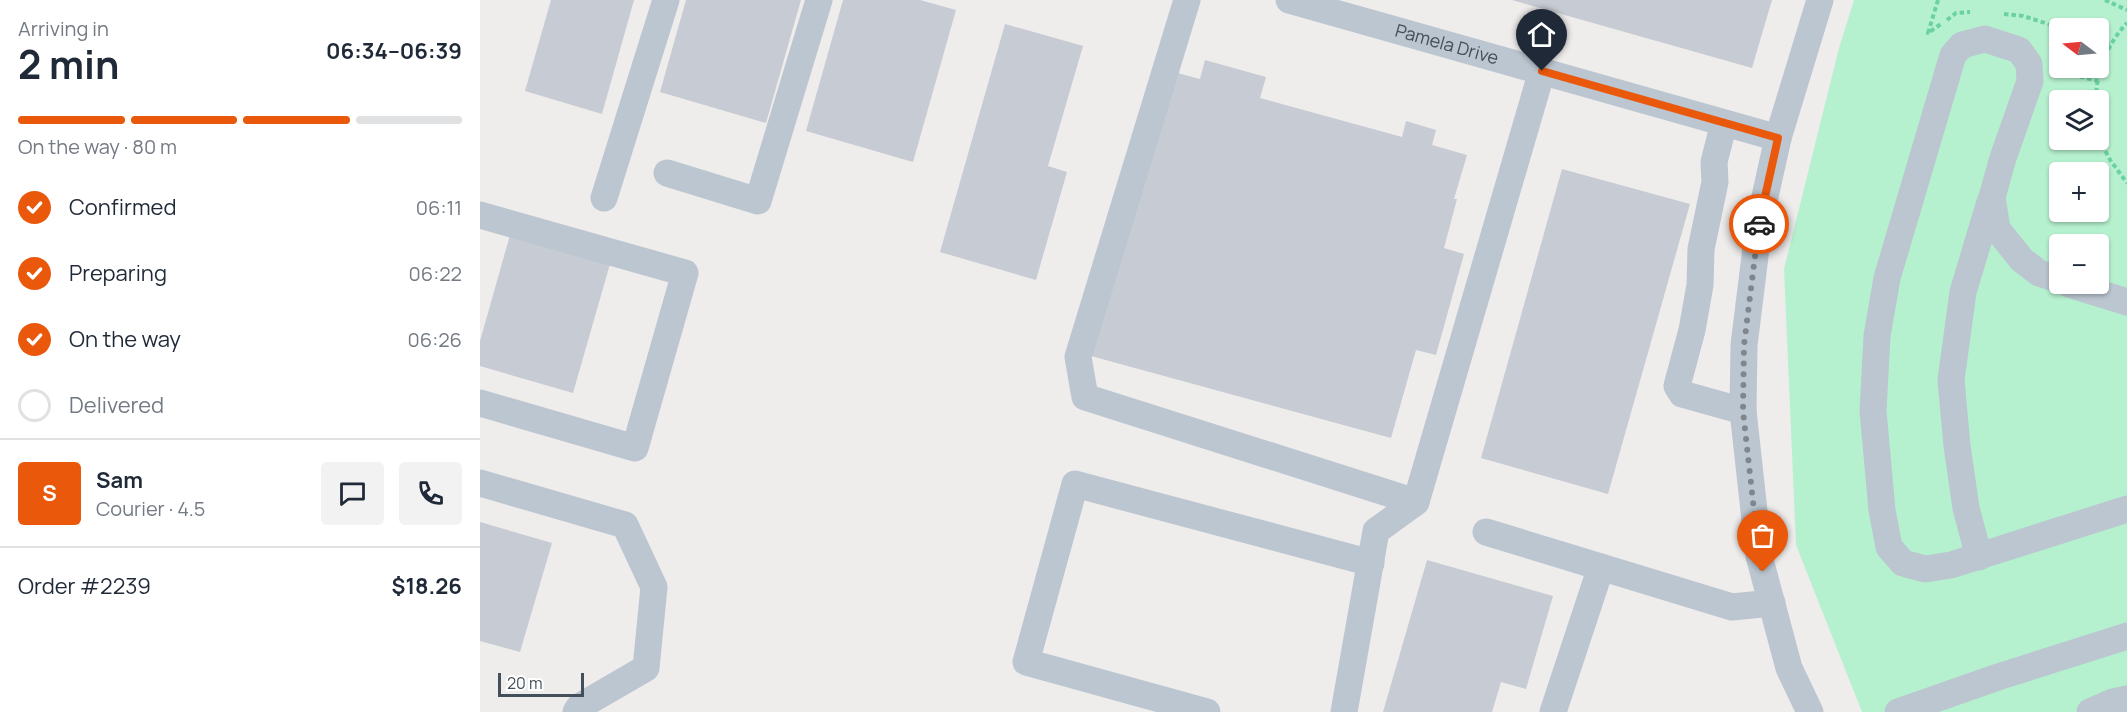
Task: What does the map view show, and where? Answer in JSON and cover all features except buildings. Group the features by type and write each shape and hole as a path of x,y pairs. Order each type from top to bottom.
{"street":[{"path":"604,198 666,0"},
{"path":"667,173 758,201 819,0"},
{"path":"1187,0 1078,357 1085,397 1416,502"},
{"name":"Pamela Drive","path":"1289,0 1778,138"},
{"path":"1810,712 1789,668 1759,556 1743,411 1744,345 1750,281 1759,224 1778,138 1820,0"},
{"path":"1979,557 1964,497 1951,380 1963,292 2003,158 2030,81 2029,64 2019,50 1984,39 1962,45 1953,56 1887,278 1877,336 1873,411 1882,510 1888,547 1903,563 1925,569 1952,565 1979,557 2127,509"},
{"path":"1344,712 1376,531 1416,502 1542,71"},
{"path":"1724,123 1714,162 1715,182 1701,249 1700,285 1692,330 1677,386 1682,394 1743,411"},
{"path":"1992,197 1997,229 2022,260 2039,273 2049,276"},
{"path":"480,215 686,273 635,448 480,403"},
{"path":"2101,294 2127,302"},
{"path":"480,483 625,525 654,587 646,668 579,707 576,712"},
{"path":"1207,712 1026,662 1075,484 1371,563"},
{"path":"1486,532 1732,607 1772,603"},
{"path":"1553,712 1601,567"},
{"path":"1899,712 1998,677 2127,636"},
{"path":"2090,712 2113,702 2127,699"}],"path":[{"path":"2104,0 2127,10"},
{"path":"2097,90 2100,68 2111,45 2127,23"},
{"path":"2029,64 2098,81"},
{"path":"2105,150 2127,183"}],"green space":[{"path":"1854,0 2127,0 2127,712 1862,712 1796,545 1784,269 1839,48"}],"way so far":[{"path":"1759,224 1750,281 1744,345 1743,411 1759,556 1763,572"}],"route":[{"path":"1542,71 1778,138 1759,224"}]}
